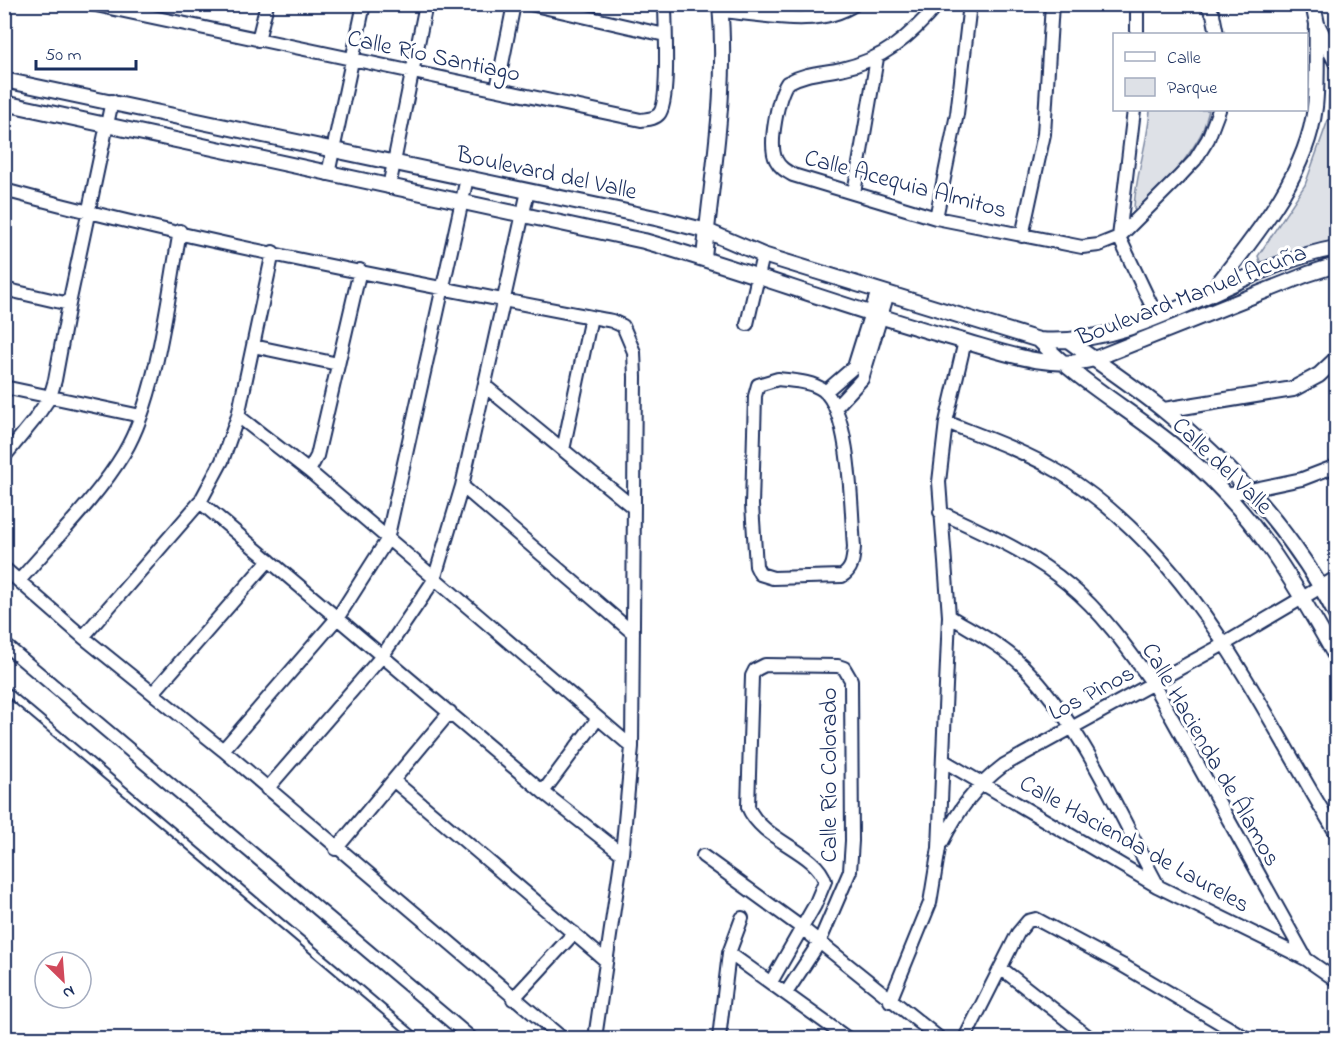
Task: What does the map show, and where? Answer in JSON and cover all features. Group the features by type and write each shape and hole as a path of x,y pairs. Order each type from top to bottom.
{"street":[{"name":"Calle Río Santiago","path":"91,4 642,120 660,114 665,98 665,4"},
{"path":"258,40 267,4"},
{"path":"328,174 364,4"},
{"path":"389,187 426,4"},
{"path":"497,89 514,4"},
{"path":"530,4 665,35"},
{"path":"704,258 721,121 723,74 721,8 827,16 855,4"},
{"name":"Calle Acequia Almitos","path":"938,4 910,35 877,58 836,70 810,74 788,83 783,90 773,152 782,169 794,175 936,218 1082,247 1099,245 1119,237 1195,159 1208,139 1219,111"},
{"path":"936,218 957,114 970,4"},
{"path":"1023,236 1044,134 1052,4"},
{"path":"1137,4 1137,33"},
{"path":"1206,4 1213,14 1217,33"},
{"path":"1209,295 1258,232 1283,193 1300,158 1315,109 1317,24 1313,4"},
{"path":"1317,24 1336,62"},
{"path":"854,193 877,58"},
{"name":"Boulevard del Valle","path":"4,80 707,231 763,255 1039,340 1069,341"},
{"path":"4,457 50,397 59,363 69,303 112,102"},
{"name":"Boulevard del Valle","path":"4,103 644,241 704,258 875,316 965,341 1062,364"},
{"path":"1134,111 1119,237 1157,317"},
{"path":"223,750 338,617 387,540 467,178"},
{"path":"4,190 88,212 442,288 591,317 623,326 634,352 632,747 622,854 595,1038"},
{"path":"267,789 383,655 434,580 462,486 528,191"},
{"path":"18,581 111,472 129,445 141,416 157,354 180,231"},
{"name":"Boulevard Manuel Acuña","path":"1069,341 1090,338 1157,317 1302,257 1336,248"},
{"path":"83,637 200,502 222,461 238,416 273,252"},
{"path":"747,324 763,255"},
{"name":"Boulevard Manuel Acuña","path":"1062,364 1094,359 1317,270 1336,265"},
{"path":"309,471 317,456 360,270"},
{"path":"4,289 69,303"},
{"path":"825,392 854,367 883,292"},
{"path":"836,407 862,379 875,316"},
{"path":"563,450 591,317"},
{"name":"Calle del Valle","path":"1039,340 1062,364 1141,419 1182,452 1226,495 1269,544 1302,596 1336,657"},
{"path":"890,1000 930,903 939,848 949,616 940,512 940,465 946,422 965,341"},
{"name":"Calle del Valle","path":"1069,341 1164,410 1249,489 1322,585 1336,615"},
{"path":"253,346 338,364"},
{"path":"1164,410 1293,389 1319,375 1336,359"},
{"path":"778,379 806,383 825,392 836,407 846,446 854,547 852,563 848,572 833,578 765,576 756,566 754,555 752,505 756,390 763,382 778,379"},
{"path":"485,386 634,508"},
{"path":"4,387 141,416"},
{"path":"238,416 309,471 632,747"},
{"path":"946,422 1040,462 1103,503 1178,578 1226,643 1336,833"},
{"path":"1226,495 1302,479 1336,466"},
{"path":"462,486 633,633"},
{"path":"200,502 543,792 622,854"},
{"name":"Calle Hacienda de Álamos","path":"940,512 1000,541 1070,585 1103,619 1153,684 1306,959"},
{"path":"153,693 269,560"},
{"path":"4,568 83,637 223,750 336,849 562,1038"},
{"name":"Los Pinos","path":"939,848 963,803 982,781 1028,750 1153,684 1336,578"},
{"path":"949,616 997,644 1023,666 1072,726 1157,886"},
{"path":"4,644 471,1038"},
{"name":"Calle Río Colorado","path":"802,928 825,881 824,876 815,866 756,823 748,807 752,676 754,670 765,665 838,666 844,668 851,680 850,865 846,883 819,943"},
{"path":"336,849 450,712"},
{"path":"543,792 598,718"},
{"name":"Calle Hacienda de Laureles","path":"944,761 982,781 1157,886 1306,959 1336,980"},
{"path":"394,781 605,960"},
{"path":"703,856 802,928 939,1038"},
{"path":"719,1038 729,953 742,918"},
{"path":"965,1038 1022,926 1036,919 1122,965 1245,1038"},
{"path":"771,982 802,928"},
{"path":"513,999 574,933"},
{"path":"786,993 819,943"},
{"path":"729,953 847,1038"},
{"path":"1002,969 1090,1038"}],"lane":[{"path":"4,689 417,1038"}],"green space":[{"path":"1336,92 1336,243 1326,243 1265,266 1261,264 1258,256 1305,185 1328,120 1329,97"},
{"path":"1150,111 1209,111 1202,132 1181,164 1151,199 1134,209 1137,184"}]}
